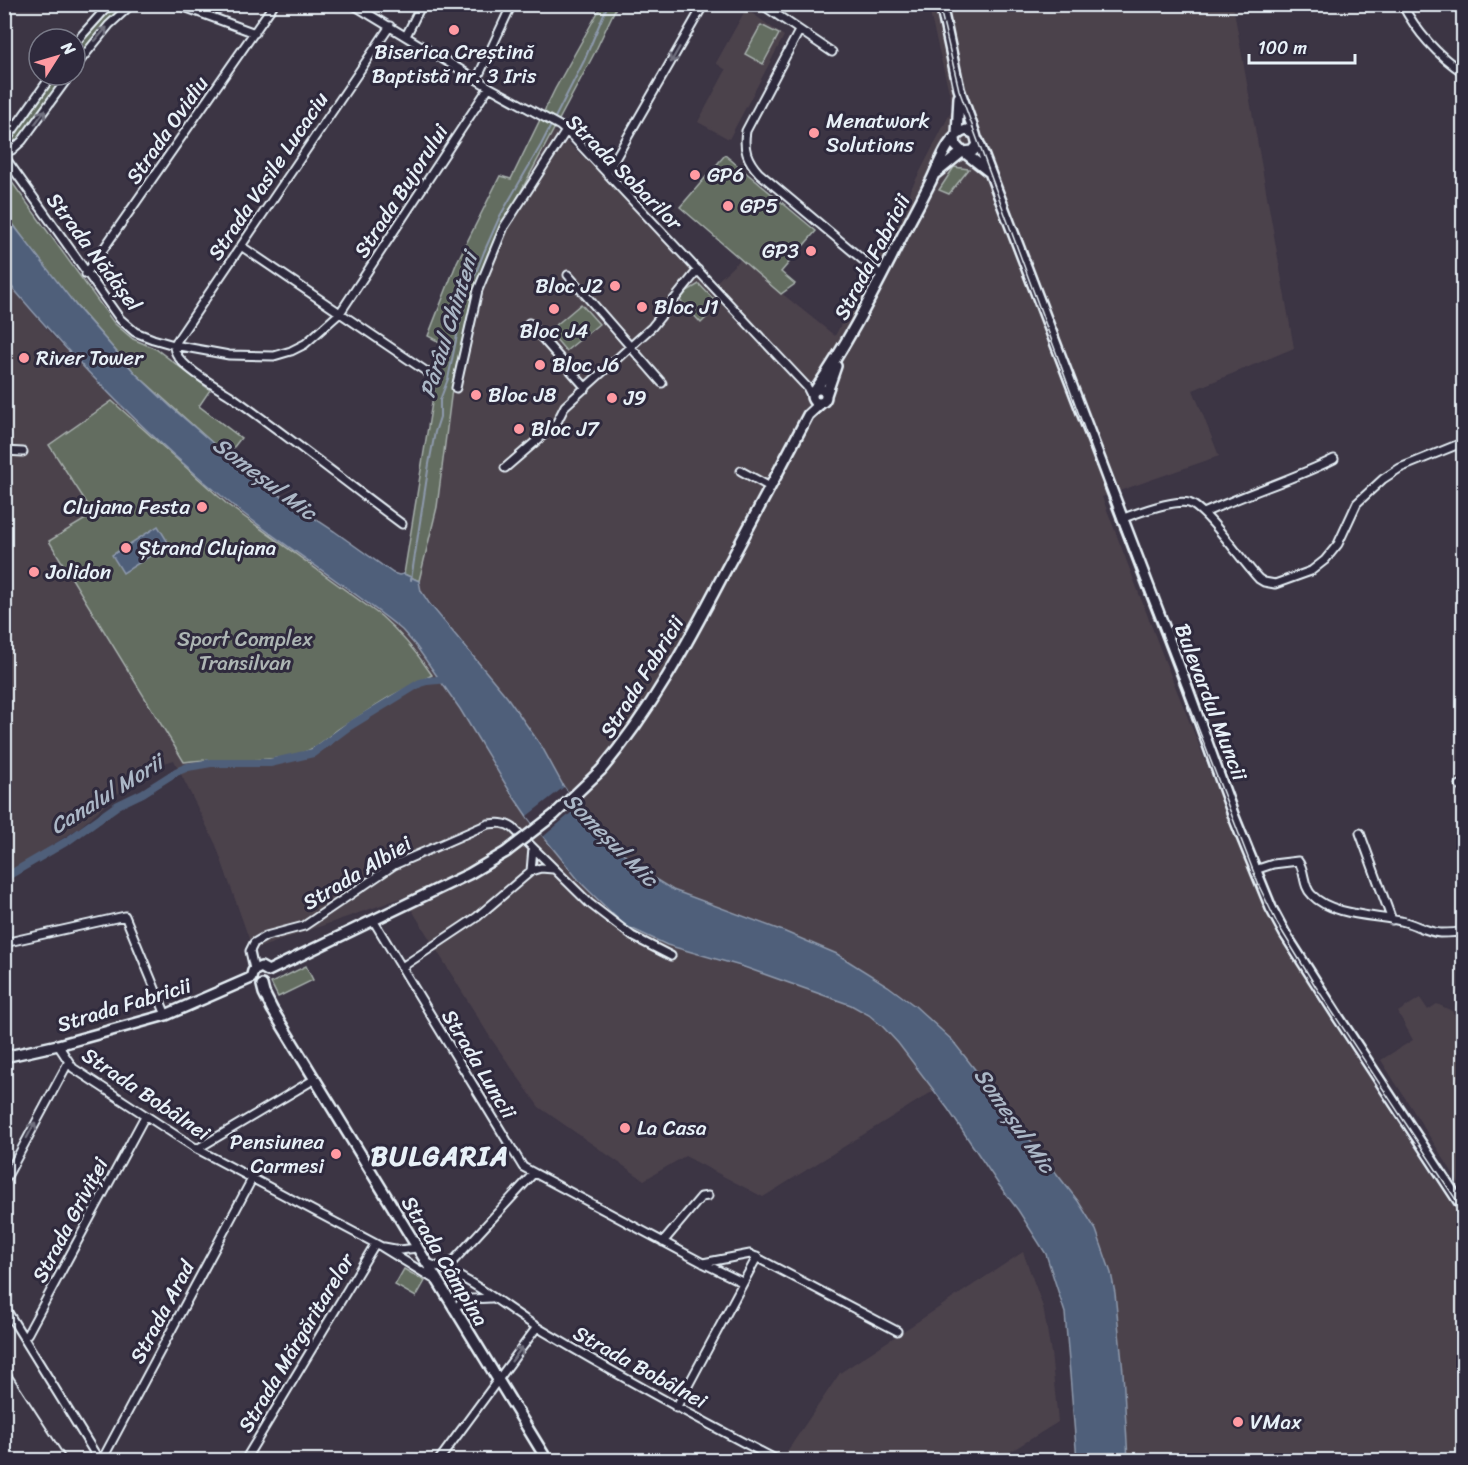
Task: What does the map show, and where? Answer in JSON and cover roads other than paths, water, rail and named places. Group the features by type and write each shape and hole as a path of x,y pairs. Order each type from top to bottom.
{"main road":[{"name":"Bulevardul Muncii","path":"940,4 959,89 1271,908 1285,934 1464,1209"},
{"name":"Bulevardul Muncii","path":"956,137 959,89"},
{"path":"966,130 977,138 973,151 964,153 956,146 956,137 966,130"},
{"name":"Strada Fabricii","path":"809,413 812,392 839,355 882,276 934,174 939,159 956,137"},
{"name":"Bulevardul Muncii","path":"964,153 991,176"},
{"name":"Strada Fabricii","path":"934,174 964,153"},
{"name":"Strada Fabricii","path":"268,971 469,874 506,852 577,795 625,742 662,685 809,413 824,399 839,355"},
{"path":"812,392 814,402 824,399"},
{"path":"261,967 268,971 269,978 262,985 254,983 253,974 261,967"},
{"name":"Strada Fabricii","path":"4,1057 58,1045 166,1015 253,974"},
{"name":"Strada Câmpina","path":"262,985 266,999 546,1460"}],"street":[{"path":"87,30 110,4"},
{"path":"87,52 109,25 132,4"},
{"path":"176,4 255,33"},
{"name":"Strada Ovidiu","path":"86,274 274,4"},
{"name":"Strada Sobarilor","path":"352,4 566,131 812,392"},
{"path":"406,36 422,4"},
{"path":"477,79 512,4"},
{"path":"607,173 704,4"},
{"path":"760,4 832,52"},
{"path":"1402,4 1422,37 1433,49 1464,73"},
{"name":"Strada Vasile Lucaciu","path":"174,345 390,26"},
{"path":"799,31 746,131 744,142 747,156 759,173 882,276"},
{"path":"4,146 44,87"},
{"path":"4,154 22,141 60,87"},
{"name":"Strada Bujorului","path":"340,313 489,87"},
{"path":"456,388 478,290 504,227 566,131"},
{"name":"Strada Nădășel","path":"4,154 86,274 120,319 135,332 174,345 229,355 274,356 305,344 340,313"},
{"path":"241,246 427,372"},
{"path":"505,468 556,424 565,406 652,327 698,270"},
{"path":"568,275 662,383"},
{"path":"529,323 586,388"},
{"path":"174,345 175,352 183,363 402,524"},
{"path":"1121,519 1166,506 1190,504 1204,513 1259,579 1275,584 1311,571 1325,560 1344,535 1357,503 1400,468 1464,442"},
{"path":"4,451 23,452"},
{"path":"1204,513 1239,496 1334,459"},
{"path":"741,471 770,487"},
{"name":"Strada Albiei","path":"253,974 250,951 258,940 304,926 394,865 488,824 497,823 509,825 579,895 620,927 671,956"},
{"path":"1360,833 1392,920"},
{"path":"531,871 533,848"},
{"path":"1255,870 1273,864 1298,861 1308,890 1319,901 1347,911 1392,920 1438,933 1464,932"},
{"path":"402,967 477,917 531,871 542,868 553,869"},
{"path":"4,943 125,916 166,1015"},
{"name":"Strada Luncii","path":"373,920 523,1167 742,1282"},
{"name":"Strada Bobâlnei","path":"58,1045 73,1068 197,1149 378,1245 438,1282"},
{"path":"4,1182 68,1063"},
{"path":"197,1149 315,1079"},
{"name":"Strada Griviței","path":"24,1338 145,1116"},
{"path":"446,1269 534,1173"},
{"name":"Strada Arad","path":"101,1461 252,1179"},
{"path":"663,1242 701,1197 708,1196"},
{"name":"Strada Bobâlnei","path":"378,1245 400,1250 417,1248"},
{"name":"Strada Mărgăritarelor","path":"245,1461 378,1245"},
{"path":"703,1263 744,1254 757,1257 897,1331"},
{"path":"676,1408 757,1257"},
{"name":"Strada Bobâlnei","path":"426,1263 446,1269 470,1282 537,1327 676,1408 777,1461"},
{"path":"453,1308 470,1299 491,1298"},
{"path":"4,1306 101,1461"},
{"path":"439,1461 537,1327"}],"water":[{"path":"4,213 77,307 136,374 171,407 252,477 393,573 404,574 419,581 421,591 429,603 507,697 542,747 564,787 637,868 673,890 837,954 915,1006 952,1040 1078,1201 1096,1230 1111,1273 1115,1293 1123,1372 1128,1460 1077,1460 1065,1313 1046,1254 948,1109 898,1043 869,1015 851,1005 744,967 667,945 624,925 581,883 528,818 460,709 416,646 402,630 251,520 199,477 140,424 84,368 31,309 5,279"},
{"path":"158,526 169,544 123,573 112,555"}],"waterway":[{"name":"Pârâul Chinteni","path":"411,580 429,464 440,417 440,400 448,379 461,316 469,291 500,216 541,145 584,61 608,4"},
{"name":"Canalul Morii","path":"4,878 69,840 118,805 143,793 176,772 188,767 211,763 270,763 313,753 348,727 420,683 449,679"}],"tram line":[{"path":"939,4 959,90 1118,520 1259,886 1277,923 1316,987 1464,1212"}],"railway":[{"path":"4,1363 67,1460"}],"place":[{"name":"Biserica Creștină Baptistă nr. 3 Iris","path":"454,30"},
{"name":"Menatwork Solutions","path":"814,133"},
{"name":"GP6","path":"695,175"},
{"name":"GP5","path":"728,206"},
{"name":"GP3","path":"811,251"},
{"name":"Bloc J2","path":"615,286"},
{"name":"Bloc J1","path":"642,307"},
{"name":"Bloc J4","path":"554,309"},
{"name":"River Tower","path":"24,358"},
{"name":"Bloc J6","path":"540,365"},
{"name":"Bloc J8","path":"476,395"},
{"name":"J9","path":"612,398"},
{"name":"Bloc J7","path":"519,429"},
{"name":"Clujana Festa","path":"202,507"},
{"name":"Ștrand Clujana","path":"126,548"},
{"name":"Jolidon","path":"34,572"},
{"name":"La Casa","path":"625,1128"},
{"name":"Pensiunea Carmesi","path":"336,1154"},
{"name":"VMax","path":"1238,1422"}],"district":[{"name":"BULGARIA","path":"440,1156"}],"water label":[{"name":"Someșul Mic","path":"265,478"},
{"name":"Someșul Mic","path":"611,839"},
{"name":"Someșul Mic","path":"1015,1120"}],"park label":[{"name":"Sport Complex Transilvan","path":"245,651"}]}
